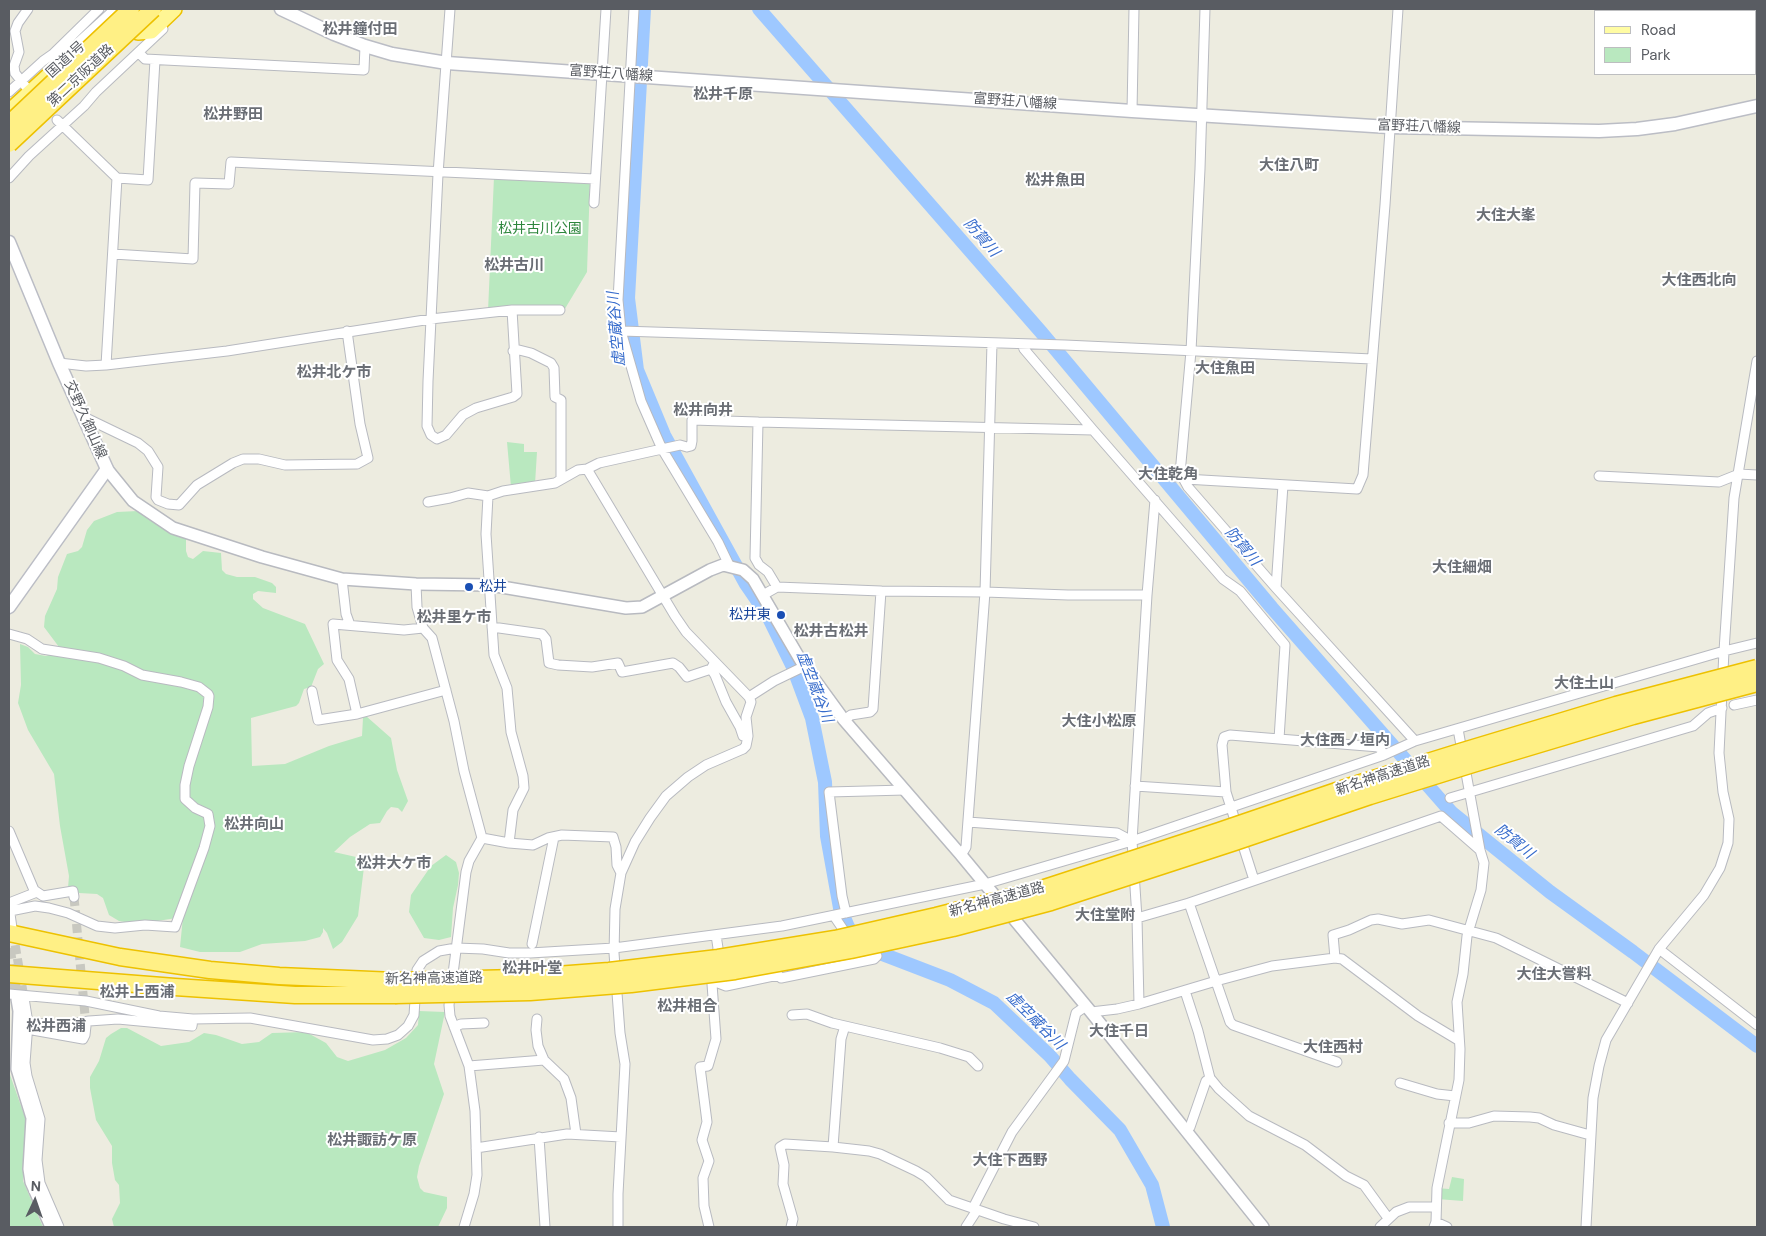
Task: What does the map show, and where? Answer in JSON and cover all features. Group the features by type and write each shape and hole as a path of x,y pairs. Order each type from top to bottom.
{"highway":[{"name":"国道1号","path":"9,112 122,9"},
{"name":"第二京阪道路","path":"10,140 130,9"},
{"name":"第二京阪道路","path":"10,140 153,9"},
{"name":"国道1号","path":"10,140 162,9"},
{"path":"140,29 151,31 174,9"},
{"name":"新名神高速道路","path":"9,974 295,995 609,971 718,958 835,939 1035,891 1354,785 1460,752 1616,705 1757,668"},
{"name":"新名神高速道路","path":"11,931 120,957 210,970 395,988 530,992 640,983 735,971 851,950 952,928 1051,902 1370,796 1476,763 1632,716 1757,683"}],"main road":[{"name":"富野荘八幡線","path":"281,9 334,34 365,46 392,54 447,63 1132,111 1389,126 1599,132 1637,130 1675,124 1757,106"},
{"path":"1756,9 1757,16"},
{"name":"交野久御山線","path":"9,242 59,363 107,469 9,607"}],"street":[{"path":"23,84 15,73 14,66 19,52 15,31 28,9"},
{"path":"9,92 23,84 43,60 53,54 99,9"},
{"path":"9,106 115,9"},
{"path":"9,178 60,122 168,25 178,9"},
{"path":"450,9 438,172 427,426 431,435 436,439 446,435 463,415 476,408 517,394 512,310"},
{"path":"594,203 606,9"},
{"path":"634,9 635,76 618,300 621,331 641,401 662,449 718,542 735,567 753,579 805,666 844,720 985,884 1263,1227"},
{"path":"1132,111 1134,9"},
{"path":"1205,9 1191,351 1180,477 1276,588 1415,742"},
{"path":"1180,477 1357,489 1363,475 1385,205 1398,9"},
{"path":"139,53 145,59 155,60 364,70 365,46"},
{"path":"60,122 117,178 148,180 155,60"},
{"path":"112,254 193,259 195,183 229,184 231,162 595,180"},
{"path":"106,365 117,178"},
{"path":"59,363 86,366 106,365 227,351 431,319 512,310 560,310"},
{"path":"84,417 148,451 158,467 156,497 158,500 168,504 180,505 197,485 243,459 259,459 285,465 357,464 368,458 360,424 347,331"},
{"path":"621,331 1060,345 1372,359"},
{"path":"961,855 966,847 985,592 992,343"},
{"path":"1022,344 1024,349 1093,430 1224,579 1240,591 1285,645 1279,740"},
{"path":"513,350 531,353 551,363 554,368 555,397 561,400 561,479"},
{"path":"1586,1227 1593,1098 1606,1040 1659,949 1704,895 1720,868 1728,843 1730,819 1722,792 1719,753 1724,651 1734,498 1757,361"},
{"path":"428,502 468,492 488,496 503,491 554,483 578,470 587,469 599,462 680,445 691,446 692,420 1093,430"},
{"path":"758,422 755,558 759,565 768,572 776,587"},
{"path":"107,469 134,501 173,528 262,557 342,579 416,584 490,585 626,608 642,606 663,597 710,570 723,565 735,567"},
{"path":"587,469 686,632 713,665 749,697 751,702 746,717 748,736 746,746 700,769 666,796 635,842 621,872 615,909 614,948 620,1033 625,1064 618,1227"},
{"path":"1599,476 1720,482 1739,474 1757,475"},
{"path":"1276,588 1283,485"},
{"path":"488,496 486,534 494,655 507,688 511,732 523,782 522,794 512,810 509,843"},
{"path":"1139,1004 1132,841 1147,595 1155,500"},
{"path":"342,579 346,614 350,625"},
{"path":"416,584 417,607 422,628 432,638 482,838 469,861 466,872 449,1005 450,1016 469,1066 475,1111 476,1175 474,1194 464,1227"},
{"path":"763,595 776,587 881,591 1147,595"},
{"path":"844,720 851,715 870,712 873,709 881,591"},
{"path":"357,714 349,679 337,660 333,624 404,630 422,628"},
{"path":"492,627 542,634 546,639 550,663 592,667 618,663 622,672 673,663 687,677 713,665"},
{"path":"9,634 27,639 42,649 99,658 124,666 142,675 181,682 199,688 208,694 208,707 189,766 185,785 185,799 195,808 208,814 210,826 204,848 175,927 145,925 115,928 97,926 68,913 49,908 35,906 9,907"},
{"path":"17,997 86,1001 159,1016 193,1019 250,1018 373,1040 387,1039 398,1034 408,1026 414,1015 417,970 423,961 439,951 456,948 530,953 614,948 716,935 846,914 985,884 1132,841 1232,808 1384,756 1415,742 1757,643"},
{"path":"713,665 726,702 740,727 746,746"},
{"path":"749,697 774,681 805,666"},
{"path":"312,691 318,720 357,714 446,690"},
{"path":"1734,706 1757,700"},
{"path":"1450,798 1694,726 1708,713 1722,708"},
{"path":"1447,1227 1435,1225 1437,1188 1459,1080 1460,1049 1457,1002 1463,974 1468,932 1481,890 1484,863 1458,729"},
{"path":"1254,880 1226,792 1222,745 1224,738 1230,735 1379,747 1384,756"},
{"path":"1135,786 1226,792"},
{"path":"846,914 829,792 905,790"},
{"path":"1136,918 1189,903 1441,816 1480,849"},
{"path":"968,822 1117,833 1132,841"},
{"path":"9,831 34,890 43,896 73,891 74,897"},
{"path":"482,838 533,845 562,835 613,837 616,847 616,865 621,872"},
{"path":"532,944 554,837"},
{"path":"9,907 37,892"},
{"path":"1189,903 1232,1026 1337,1062"},
{"path":"9,907 11,931"},
{"path":"713,982 726,986 778,975 782,978 874,959 878,956 853,944 834,916"},
{"path":"1335,958 1334,935 1371,920 1378,919 1402,924 1429,920 1496,938 1628,1003"},
{"path":"709,1227 704,1206 703,1178 709,1161 702,1140 707,1122 700,1067 708,1066 716,1039 713,982 718,948 716,935"},
{"path":"1659,949 1757,1025"},
{"path":"759,956 763,979"},
{"path":"966,1227 1012,1132 1064,1061 1076,1013 1088,1009 1118,1009 1139,1004 1216,980 1272,966 1335,958 1342,959 1418,1016 1458,1040"},
{"path":"1185,991 1210,1078 1218,1090 1249,1116 1305,1145 1346,1176 1364,1185 1388,1218"},
{"path":"17,997 28,1026 25,1063 40,1119 37,1160 40,1183 59,1227"},
{"path":"17,997 19,1011 17,1069 32,1118 28,1169 51,1227"},
{"path":"792,1015 807,1014 845,1026 940,1048 969,1058 978,1066"},
{"path":"28,1026 65,1025 89,1020 118,1020 192,1026 193,1019"},
{"path":"537,1019 538,1046 544,1060 564,1079 572,1098 576,1134"},
{"path":"454,1027 461,1024 484,1023"},
{"path":"28,1026 83,1039 86,1026"},
{"path":"833,1147 841,1039 845,1026"},
{"path":"469,1066 544,1060"},
{"path":"1186,1132 1190,1127 1206,1081 1210,1078"},
{"path":"1400,1084 1437,1094 1455,1096"},
{"path":"1449,1123 1469,1124 1494,1116 1539,1118 1554,1125 1590,1135"},
{"path":"476,1148 540,1137 576,1134 621,1136"},
{"path":"540,1137 546,1227"},
{"path":"791,1227 793,1219 783,1184 784,1165 780,1148 784,1144 833,1147 880,1154 921,1174 949,1200 1034,1227"},
{"path":"1380,1227 1396,1212 1409,1208 1436,1207"}],"green space":[{"name":"松井古川公園","path":"494,177 590,182 587,272 563,312 488,311"},
{"path":"507,442 524,444 524,452 537,452 535,484 511,487"},
{"path":"138,511 186,539 188,557 193,559 203,551 221,553 222,570 226,574 237,577 255,577 272,583 276,587 276,593 258,591 253,594 253,599 263,608 305,624 324,664 318,669 311,687 304,689 296,706 251,718 252,766 285,764 329,746 362,736 363,718 366,716 391,738 397,770 408,801 402,812 398,808 391,807 380,823 370,824 350,837 334,852 365,859 358,916 342,942 333,949 323,928 320,937 305,941 262,944 240,952 200,952 180,947 183,917 138,924 119,921 109,915 103,898 97,894 79,893 68,888 69,876 60,826 54,774 28,730 18,703 21,685 20,644 28,647 35,654 46,656 57,652 59,647 44,627 45,616 57,589 58,577 67,554 78,551 82,547 87,530 94,521 117,512"},
{"path":"446,855 456,862 459,873 453,908 451,937 439,940 424,938 409,912 411,895 431,866"},
{"path":"419,1011 445,1012 434,1064 444,1094 419,1166 417,1177 420,1188 424,1192 447,1197 447,1208 438,1227 114,1227 112,1219 120,1203 119,1185 115,1180 112,1146 96,1120 90,1088 90,1077 99,1061 106,1038 111,1034 121,1028 127,1028 161,1046 189,1042 204,1033 242,1044 259,1042 272,1033 306,1032 326,1043 337,1057 348,1061 385,1050 406,1038 418,1025"},
{"path":"9,1072 26,1120 23,1181 43,1227 9,1227"},
{"path":"1452,1177 1464,1179 1463,1201 1437,1199 1437,1188 1449,1189"}],"waterway":[{"name":"虚空蔵谷川","path":"644,9 628,298 637,370 664,435 746,584 768,616 793,667 812,718 825,782 827,836 840,908 848,927 856,939 877,952 950,980 994,1003 1050,1056 1120,1130 1152,1185 1163,1227"},
{"name":"防賀川","path":"759,9 1041,332 1272,608 1452,813 1550,892 1757,1046"}],"tunnel":[{"path":"74,897 86,1026"},
{"path":"13,932 24,998"},
{"path":"9,948 17,999"}],"place":[{"name":"松井","path":"469,587"},
{"name":"松井東","path":"781,615"}],"district":[{"name":"松井鐘付田","path":"360,30"},
{"name":"松井千原","path":"723,95"},
{"name":"松井野田","path":"233,115"},
{"name":"大住八町","path":"1289,166"},
{"name":"松井魚田","path":"1055,181"},
{"name":"大住大峯","path":"1506,216"},
{"name":"松井古川","path":"514,266"},
{"name":"大住西北向","path":"1699,281"},
{"name":"大住魚田","path":"1225,369"},
{"name":"松井北ケ市","path":"334,373"},
{"name":"松井向井","path":"703,411"},
{"name":"大住乾角","path":"1168,475"},
{"name":"大住細畑","path":"1462,568"},
{"name":"松井里ケ市","path":"454,618"},
{"name":"松井古松井","path":"831,632"},
{"name":"大住土山","path":"1584,684"},
{"name":"大住小松原","path":"1099,722"},
{"name":"大住西ノ垣内","path":"1345,741"},
{"name":"松井向山","path":"254,825"},
{"name":"松井大ケ市","path":"394,864"},
{"name":"大住堂附","path":"1105,916"},
{"name":"松井叶堂","path":"532,969"},
{"name":"大住大嘗料","path":"1554,975"},
{"name":"松井上西浦","path":"137,993"},
{"name":"松井相合","path":"687,1007"},
{"name":"松井西浦","path":"56,1027"},
{"name":"大住千日","path":"1119,1032"},
{"name":"大住西村","path":"1333,1048"},
{"name":"松井諏訪ケ原","path":"372,1141"},
{"name":"大住下西野","path":"1010,1161"}]}
